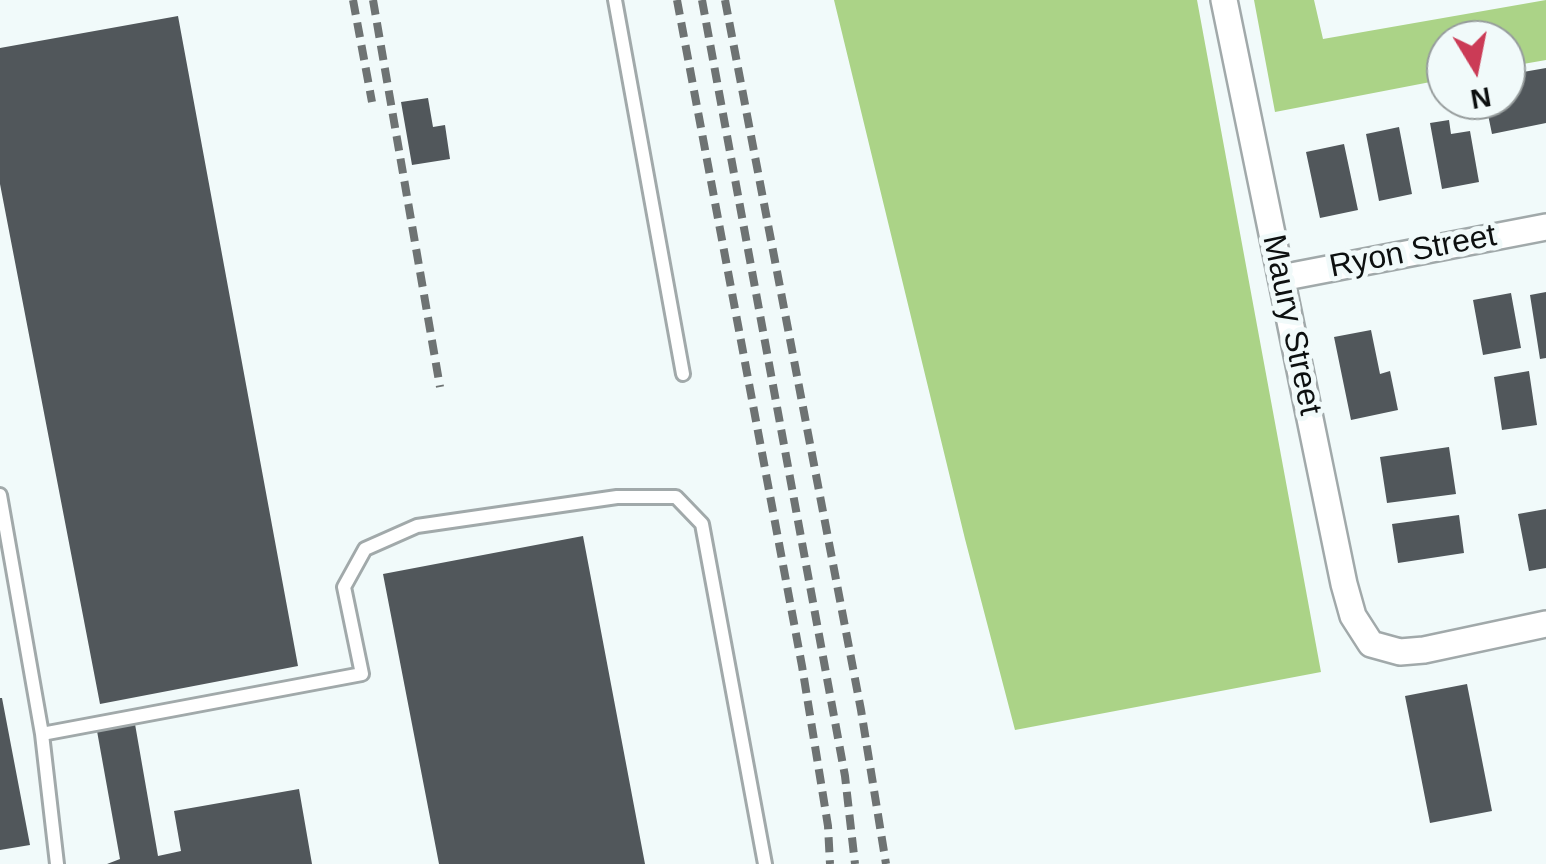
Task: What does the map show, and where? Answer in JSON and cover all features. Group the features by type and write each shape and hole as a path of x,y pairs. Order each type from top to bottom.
{"street":[{"name":"Maury Street","path":"1224,0 1353,616 1371,644 1400,652 1546,624"},
{"name":"Ryon Street","path":"1281,278 1546,226"}],"lane":[{"path":"615,0 683,374"},
{"path":"0,495 42,734 57,864"},
{"path":"42,734 362,674 344,587 365,549 416,526 617,497 676,497 702,524 764,864"}],"green space":[{"path":"834,0 1197,0 1321,672 1015,730"},
{"path":"1254,0 1314,0 1323,39 1426,21 1426,83 1275,112"},
{"path":"1546,0 1546,60 1526,64 1526,20 1432,20"}],"building":[{"path":"178,16 298,666 100,704 0,184 0,48"},
{"path":"1546,68 1546,123 1492,134 1489,120 1526,120 1526,72"},
{"path":"428,98 433,127 445,125 450,159 412,165 401,102"},
{"path":"1449,120 1451,134 1470,131 1479,182 1442,189 1430,123"},
{"path":"1399,127 1412,194 1379,201 1366,134"},
{"path":"1344,144 1358,210 1320,218 1306,152"},
{"path":"1546,292 1546,358 1540,359 1530,295"},
{"path":"1511,293 1521,348 1483,355 1473,300"},
{"path":"1371,330 1380,374 1390,371 1398,410 1351,420 1334,337"},
{"path":"1529,371 1537,425 1502,430 1494,377"},
{"path":"1449,447 1456,494 1387,503 1380,457"},
{"path":"1546,509 1546,568 1529,571 1518,514"},
{"path":"1459,515 1464,553 1398,563 1392,524"},
{"path":"583,536 645,864 439,864 383,574"},
{"path":"1467,684 1492,811 1430,823 1405,696"},
{"path":"0,698 30,845 0,850"},
{"path":"135,724 158,856 181,851 174,811 299,789 312,864 107,864 120,859 97,731"}],"railway":[{"path":"353,0 372,102"},
{"path":"373,0 440,387"},
{"path":"677,0 802,666 828,826 830,864"},
{"path":"702,0 845,776 855,864"},
{"path":"725,0 861,710 886,864"}]}
